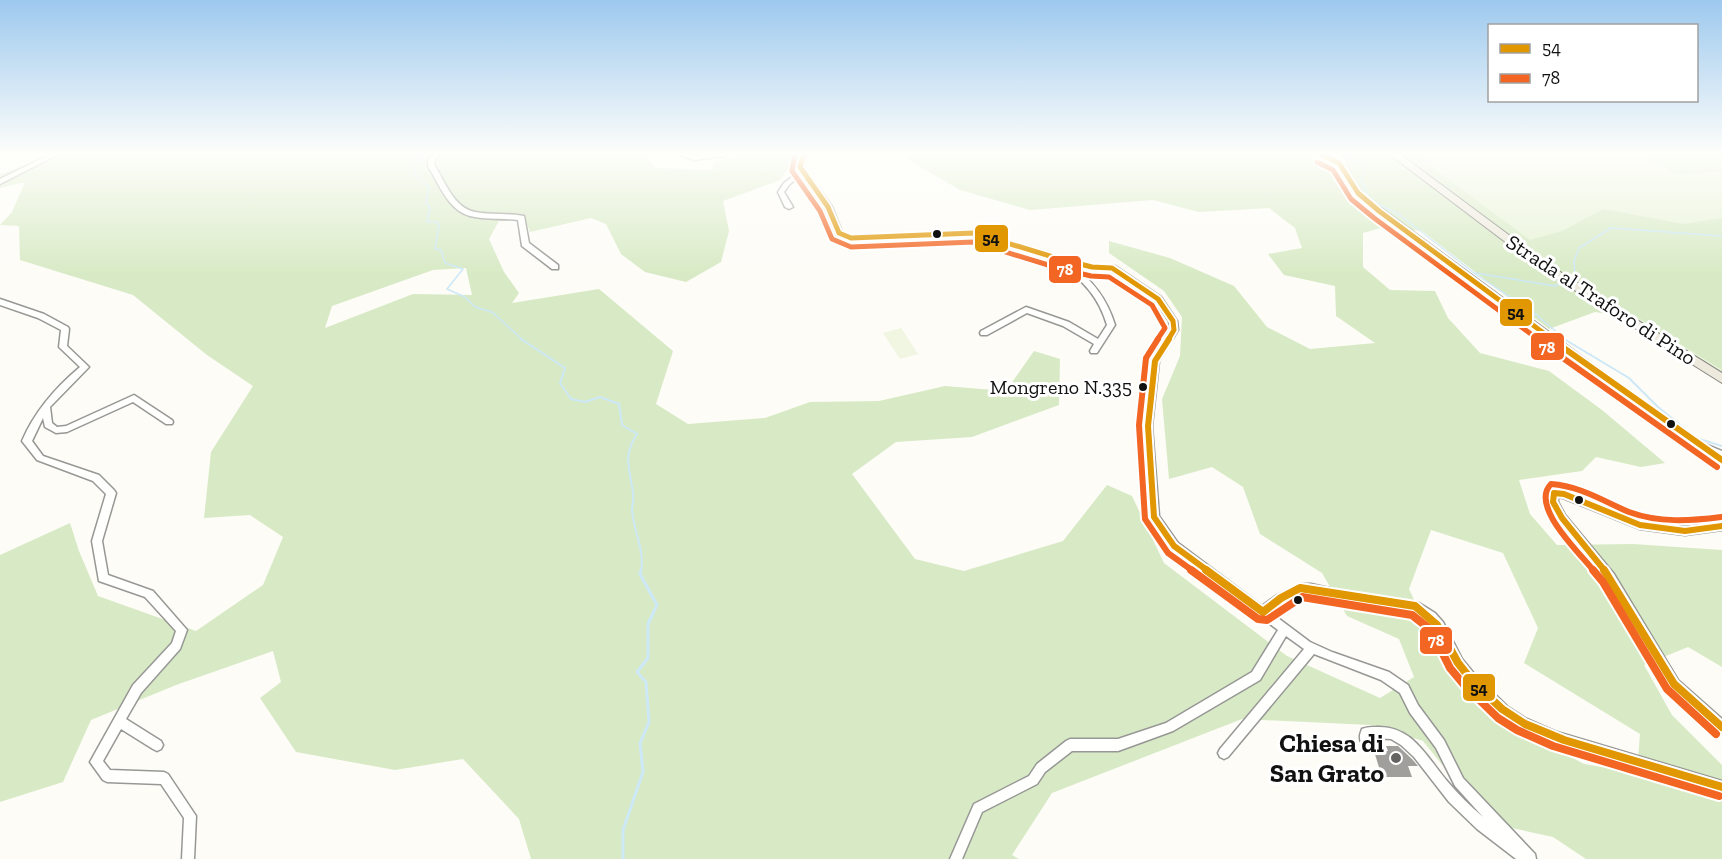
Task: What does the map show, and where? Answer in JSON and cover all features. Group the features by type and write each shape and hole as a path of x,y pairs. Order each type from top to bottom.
{"main road":[{"name":"Strada al Traforo di Pino","path":"1448,194 1545,267 1722,378"}],"street":[{"path":"447,194 460,210 473,216 521,218 525,244 555,267"},
{"path":"782,194 789,207"},
{"path":"816,194 834,217 837,230 846,237 974,233 1060,260 1119,271 1158,299 1173,321 1174,330 1155,362 1148,426 1154,517 1174,546 1312,648 1385,676 1404,689 1414,709 1440,744 1459,782 1529,859"},
{"path":"1359,194 1573,355 1722,460"},
{"path":"984,333 1026,309 1066,324 1097,347 1111,325 1107,310 1090,282 1060,260"},
{"path":"0,302 41,316 65,329 63,347 85,368 66,384 33,423 27,441 40,458 96,478 111,493 97,541 103,578 149,594 182,630 176,646 137,689 96,762 106,776 164,778 190,816 188,859"},
{"path":"46,407 48,425 56,430 67,429 134,398 169,422"},
{"path":"1709,451 1722,454"},
{"path":"1722,526 1685,531 1640,525 1564,494 1554,494 1553,502 1562,518 1610,577 1674,684 1722,727"},
{"path":"1263,612 1281,598 1300,588 1415,606 1431,616 1438,625 1458,663 1472,680 1504,711 1521,722 1556,737 1722,787"},
{"path":"956,859 978,808 1033,780 1041,768 1070,746 1118,745 1169,727 1256,676 1285,629"},
{"path":"1224,753 1312,648"},
{"path":"119,721 157,745"},
{"path":"1365,738 1366,733 1386,732 1397,735 1412,747 1454,797 1485,827 1529,859"}],"green space":[{"path":"20,194 742,194 723,201 729,231 721,262 686,282 645,272 621,254 606,224 591,218 530,232 525,219 499,221 489,239 504,272 519,293 512,303 599,289 673,351 656,404 688,424 765,418 810,402 879,401 945,386 1006,391 1034,351 1060,359 1059,405 972,437 896,442 852,474 915,559 964,571 1063,541 1107,485 1132,496 1164,563 1287,656 1380,698 1414,677 1399,639 1347,616 1322,573 1260,534 1243,487 1212,467 1169,479 1162,399 1180,356 1182,317 1164,291 1109,253 1109,241 1170,258 1234,286 1267,327 1310,349 1375,343 1336,316 1335,286 1284,275 1268,254 1302,248 1295,228 1269,208 1199,212 1153,200 1030,210 974,194 1468,194 1530,240 1562,231 1603,209 1684,224 1722,218 1722,370 1640,319 1595,312 1549,329 1422,231 1385,227 1363,233 1363,267 1390,290 1435,291 1448,318 1480,353 1549,371 1602,410 1665,463 1641,467 1596,457 1582,471 1519,480 1530,514 1557,545 1633,544 1722,550 1722,667 1688,647 1644,665 1672,715 1722,765 1722,859 1586,859 1553,837 1489,823 1423,741 1370,725 1242,719 1052,793 1012,855 1019,859 531,859 519,819 463,759 395,770 296,752 260,698 281,682 273,651 176,685 91,720 63,782 0,802 0,555 70,523 98,596 196,631 263,585 283,537 250,515 204,518 211,452 253,386 207,355 133,295 20,260 19,226 0,225 12,212","holes":["466,268 472,295 413,294 325,328 332,306 433,270","1431,530 1503,553 1538,628 1524,663 1640,734 1637,773 1584,764 1480,708 1430,634 1409,589"]},
{"path":"1451,194 1722,194 1722,377 1612,307"},
{"path":"901,328 918,354 900,359 883,333"}],"building":[{"name":"Chiesa di San Grato","path":"1386,746 1398,746 1418,766 1408,766 1412,777 1382,777 1374,751 1388,751"}],"waterway":[{"path":"428,194 426,203 430,208 427,222 437,222 439,225 435,249 441,250 445,263 463,269 447,289 465,297 475,307 492,312 523,340"},
{"path":"1367,194 1376,203 1400,215 1474,273 1534,313 1566,340"},
{"path":"1570,280 1575,278 1574,261 1579,248 1611,228 1722,236"},
{"path":"1476,273 1555,286 1564,282"},
{"path":"521,339 565,368 560,383 571,399 585,402 600,397 619,404 622,425 637,434 632,442 628,463 633,495 633,519 642,556 641,571"},
{"path":"1564,339 1629,378 1658,407 1696,438 1722,446"},
{"path":"623,859 623,830 643,772 640,743 649,722 646,682 637,672 648,658 648,624 657,605 640,574 641,570"}],"transit line":[{"name":"78","path":"808,194 820,211 832,239 851,247 973,242 1058,268 1091,276 1109,277 1152,305 1165,328 1146,358 1139,425 1145,519 1168,553 1258,619 1267,620 1302,597 1412,615 1431,630 1450,668 1465,686 1498,718 1517,730 1553,746 1719,796"},
{"name":"54","path":"819,194 828,207 839,233 851,238 974,233 1060,259 1092,267 1112,268 1158,299 1173,321 1174,330 1155,361 1148,426 1154,517 1174,546 1263,612"},
{"name":"78","path":"1348,194 1374,218 1568,362 1717,467"},
{"name":"54","path":"1359,194 1573,355 1722,460"},
{"name":"78","path":"1716,734 1667,689 1603,582 1555,523 1544,503 1546,489 1551,484 1575,488 1632,513 1662,520 1682,521 1721,517"},
{"name":"54","path":"1722,526 1685,531 1640,525 1564,494 1554,493 1553,502 1562,518 1610,577 1674,684 1722,727"},
{"name":"54","path":"1263,612 1281,598 1300,588 1415,606 1437,625 1458,663 1473,682 1513,717 1537,730 1564,740 1722,787"}],"place":[{"name":"Mongreno N.335","path":"1143,387"},
{"name":"Chiesa di San Grato","path":"1396,758"}]}
